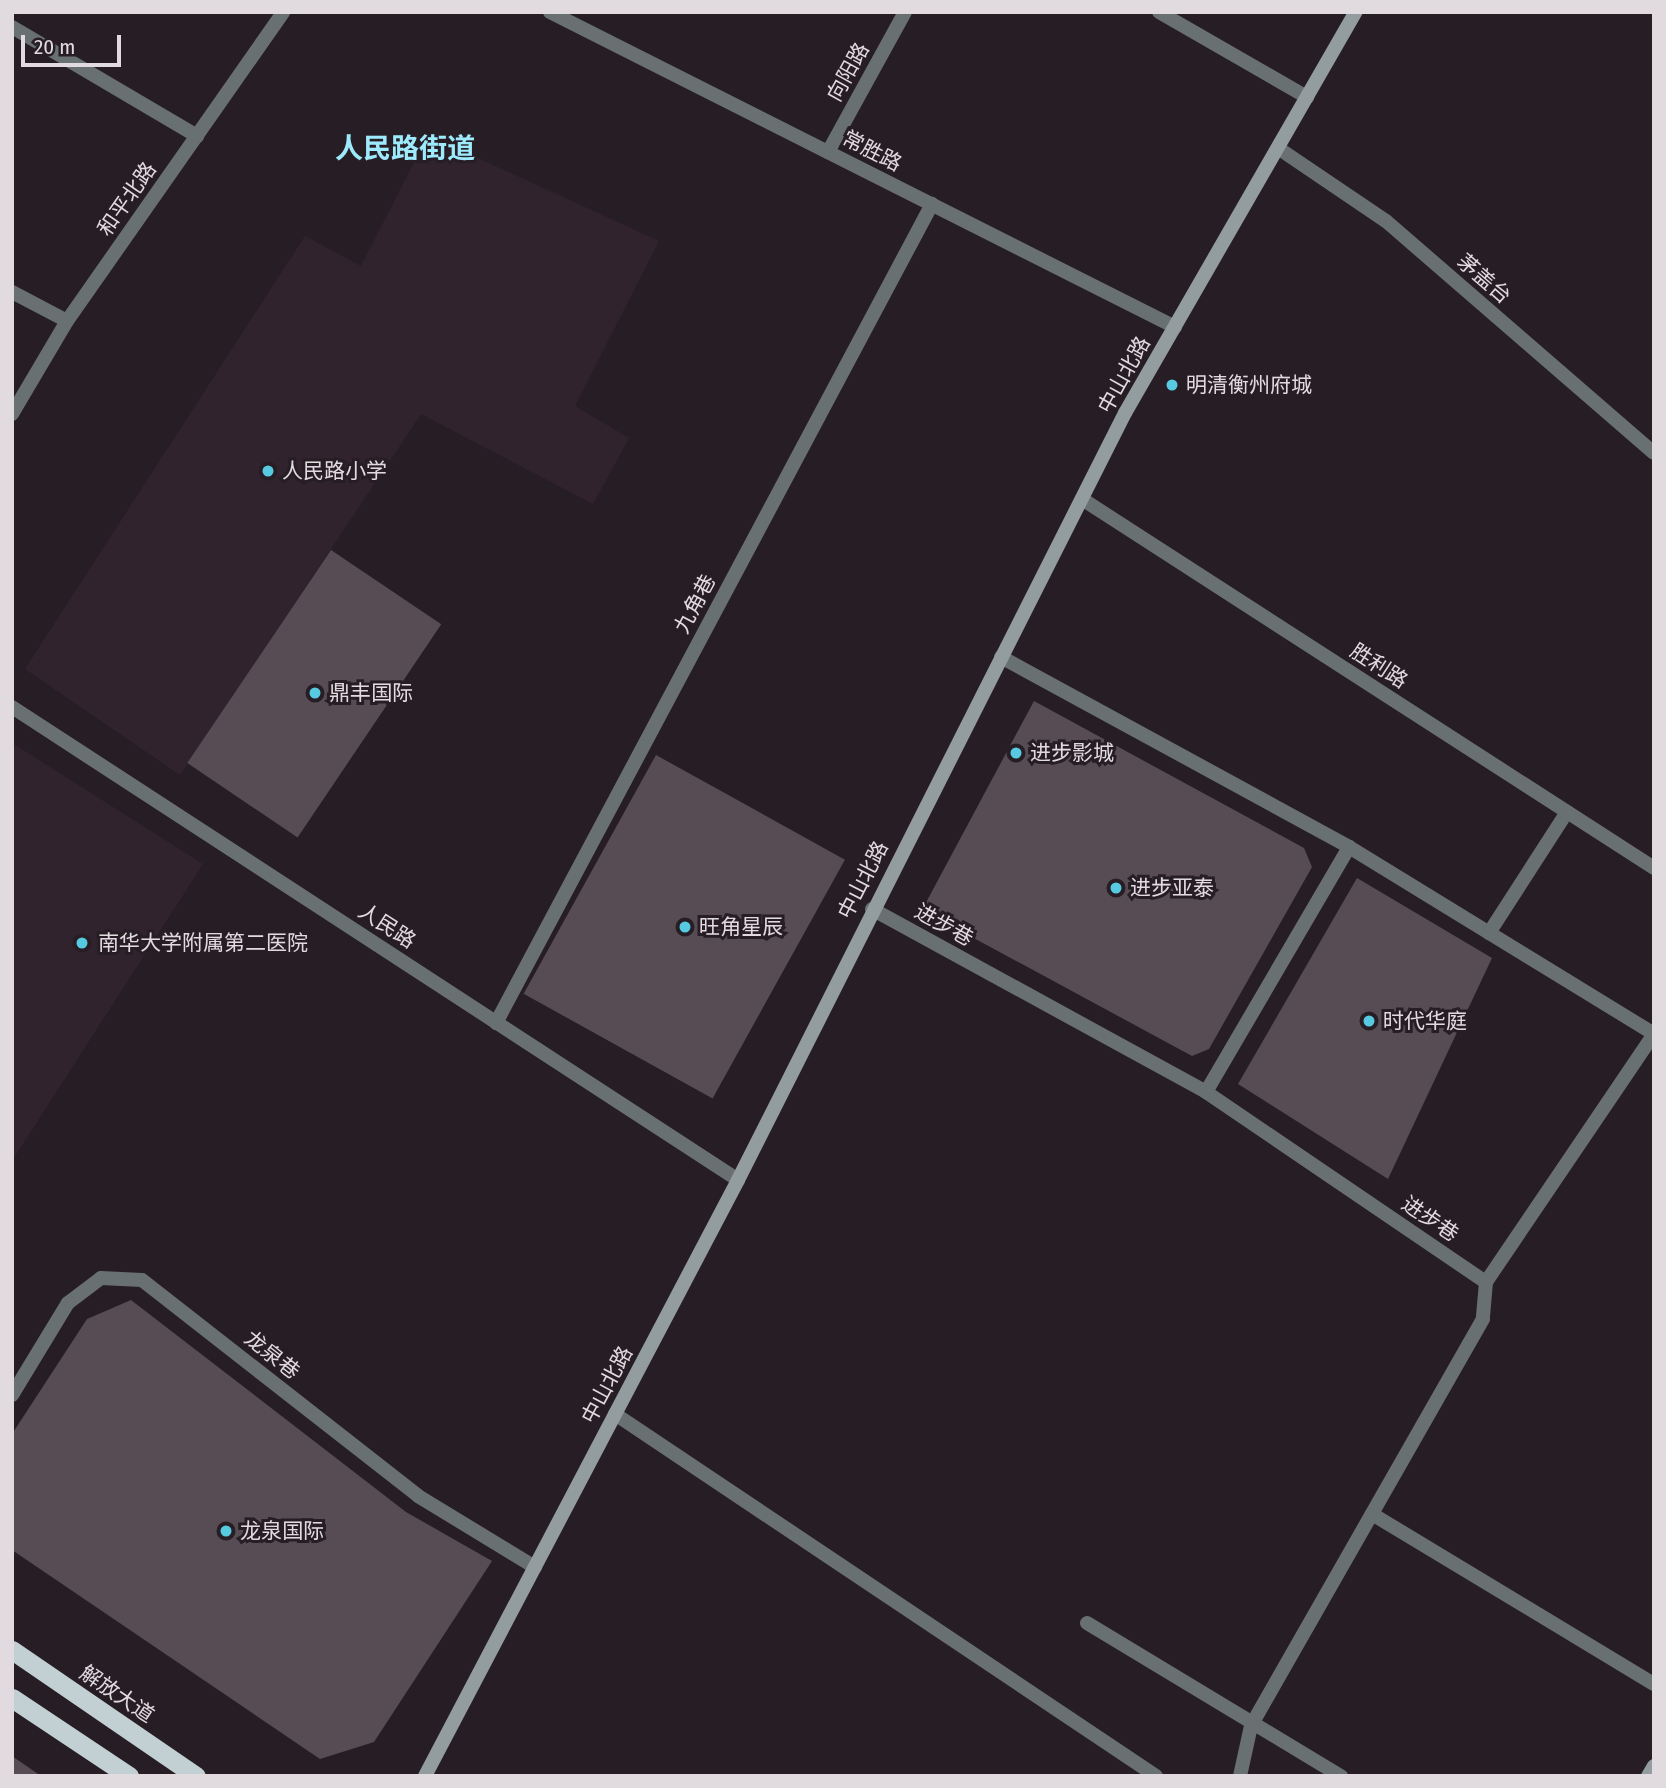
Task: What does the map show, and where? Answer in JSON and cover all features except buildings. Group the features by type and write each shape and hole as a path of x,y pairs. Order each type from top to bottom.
{"highway":[{"name":"解放大道","path":"12,1650 196,1776"},
{"path":"12,1698 129,1776"}],"main road":[{"name":"中山北路","path":"425,1776 738,1180 872,909 1082,499 1175,327 1356,12"},
{"path":"1648,1776 1654,1766"}],"street":[{"name":"和平北路","path":"12,414 67,321 283,12"},
{"name":"常胜路","path":"550,12 1175,327"},
{"name":"向阳路","path":"828,152 905,12"},
{"path":"1159,12 1307,97"},
{"path":"12,27 197,136"},
{"name":"茅盖台","path":"1278,148 1386,221 1654,453"},
{"name":"九角巷","path":"496,1023 932,204"},
{"path":"12,292 67,321"},
{"name":"胜利路","path":"1082,499 1654,868"},
{"path":"1001,657 1349,847 1654,1034 1486,1282 1483,1319 1251,1726 1240,1776"},
{"name":"人民路","path":"12,707 738,1180"},
{"path":"1489,933 1567,812"},
{"path":"1206,1092 1349,847"},
{"name":"进步巷","path":"872,909 1206,1092 1486,1282"},
{"name":"龙泉巷","path":"12,1395 68,1303 101,1278 142,1280 418,1496 535,1567"},
{"path":"615,1414 1156,1776"},
{"path":"1372,1514 1654,1684"},
{"path":"1087,1623 1251,1726 1341,1776"}],"shaded area":[{"name":"人民路小学","path":"428,135 659,241 575,406 629,438 593,504 421,414 180,775 25,669 305,236 361,266"},
{"name":"南华大学附属第二医院","path":"12,743 203,864 12,1161"}],"place":[{"name":"明清衡州府城","path":"1172,385"},
{"name":"人民路小学","path":"268,471"},
{"name":"鼎丰国际","path":"315,693"},
{"name":"进步影城","path":"1016,753"},
{"name":"进步亚泰","path":"1116,888"},
{"name":"旺角星辰","path":"685,927"},
{"name":"南华大学附属第二医院","path":"82,943"},
{"name":"时代华庭","path":"1369,1021"},
{"name":"龙泉国际","path":"226,1531"}],"district":[{"name":"人民路街道","path":"405,149"}]}
